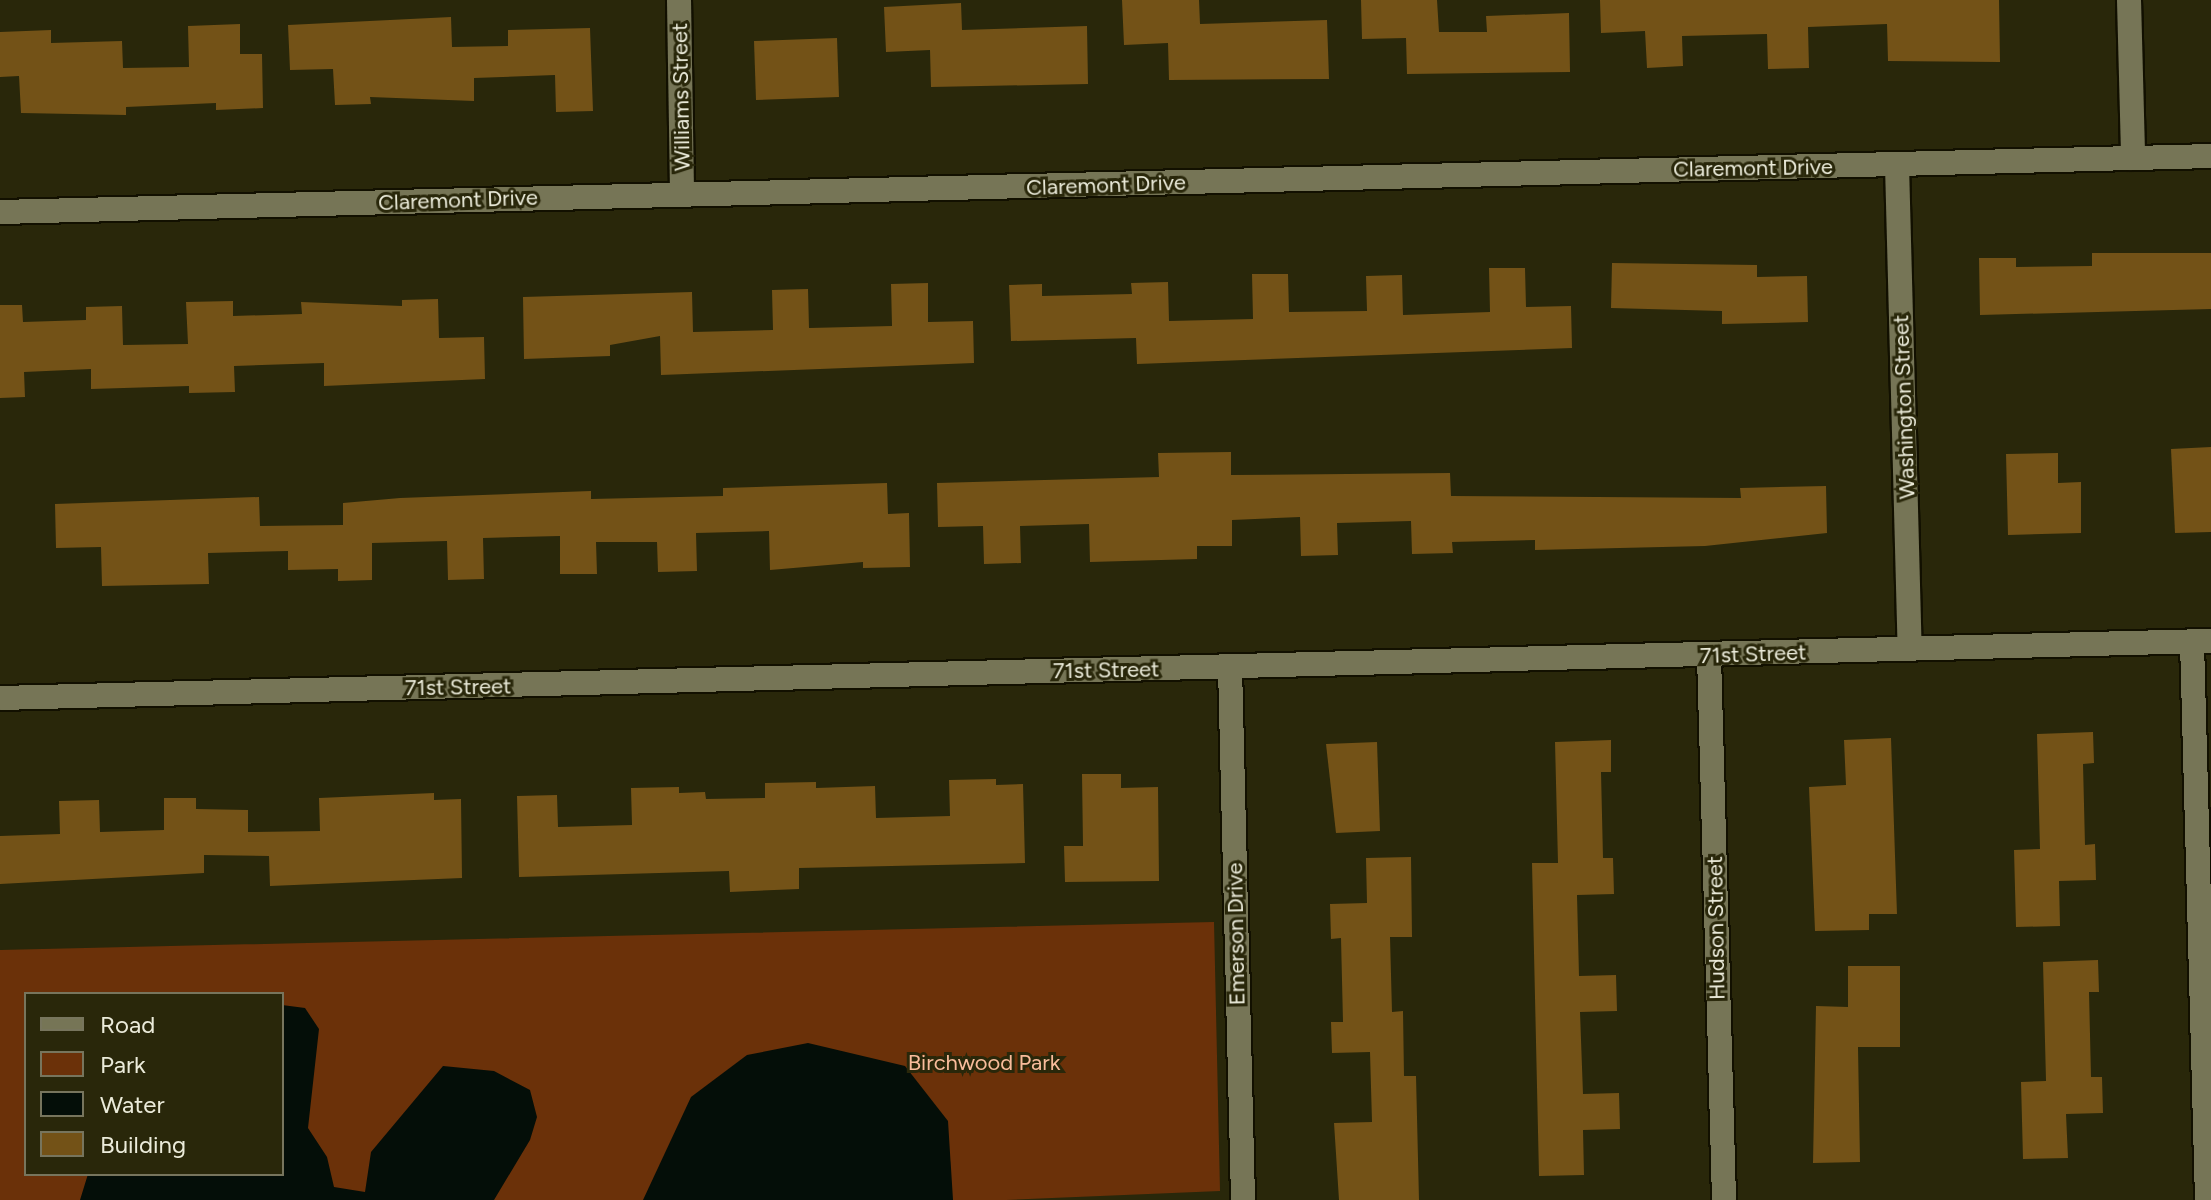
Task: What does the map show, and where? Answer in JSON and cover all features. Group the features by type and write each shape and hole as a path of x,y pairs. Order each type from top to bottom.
{"street":[{"name":"Williams Street","path":"679,0 682,194"},
{"path":"2129,0 2133,158"},
{"name":"Claremont Drive","path":"0,212 2211,156"},
{"name":"Washington Street","path":"1897,165 1910,649"},
{"path":"2202,642 2207,1200"},
{"name":"71st Street","path":"0,698 2202,642"},
{"name":"Hudson Street","path":"1709,655 1724,1200"},
{"name":"Emerson Drive","path":"1230,667 1243,1200"}],"green space":[{"name":"Birchwood Park","path":"1214,922 1220,1191 1006,1200 0,1200 0,950"}],"water":[{"path":"284,1005 305,1008 319,1029 308,1128 327,1157 334,1187 365,1192 371,1152 443,1066 494,1071 530,1090 537,1117 530,1140 494,1200 80,1200 87,1176 284,1176"},
{"path":"808,1043 905,1066 948,1121 953,1200 643,1200 691,1097 747,1055"}],"building":[{"path":"1122,0 1199,0 1200,24 1327,20 1329,79 1169,80 1168,43 1124,45"},
{"path":"1361,0 1437,0 1439,32 1487,32 1486,16 1569,13 1570,72 1407,74 1406,38 1362,39"},
{"path":"1600,0 1999,0 2000,62 1888,61 1887,24 1808,27 1809,68 1768,69 1767,34 1682,36 1683,66 1647,68 1645,31 1601,33"},
{"path":"961,3 962,30 1087,26 1088,84 931,87 930,50 886,52 884,7"},
{"path":"451,17 452,47 508,46 508,30 590,28 593,111 556,112 555,75 474,78 474,101 370,97 371,104 335,105 333,69 290,70 288,25"},
{"path":"240,24 240,54 262,54 263,108 216,110 216,103 126,107 126,115 21,113 19,76 0,77 0,32 51,30 51,43 122,41 123,68 189,67 188,26"},
{"path":"837,38 839,97 756,100 754,41"},
{"path":"2092,253 2211,253 2211,309 1980,315 1979,258 2016,258 2016,267 2092,266"},
{"path":"1612,263 1757,265 1757,277 1807,276 1808,322 1722,324 1722,311 1611,308"},
{"path":"1489,268 1525,268 1526,307 1571,306 1572,348 1137,364 1136,338 1011,341 1009,285 1042,284 1042,296 1132,294 1131,283 1168,282 1169,321 1253,319 1252,274 1288,274 1289,312 1367,311 1366,276 1402,275 1403,315 1490,312"},
{"path":"928,283 928,322 973,321 974,363 661,375 660,336 610,345 610,356 524,359 523,297 692,292 693,332 773,330 772,290 808,289 809,328 892,326 891,284"},
{"path":"438,299 439,338 484,337 485,379 324,386 324,363 234,366 235,392 189,393 189,386 91,389 91,369 24,372 25,397 0,398 0,305 22,305 23,322 86,320 86,307 122,306 123,345 188,344 186,302 233,301 233,316 302,314 301,302 402,306 402,300"},
{"path":"2211,447 2211,532 2175,533 2171,449"},
{"path":"1231,452 1231,475 1450,473 1451,496 1741,498 1740,488 1826,486 1827,533 1705,546 1535,550 1535,540 1452,542 1453,553 1412,554 1411,521 1337,523 1338,555 1301,556 1300,517 1232,520 1232,546 1197,546 1197,559 1090,562 1089,524 1020,526 1021,563 984,564 983,526 938,527 937,483 1159,477 1158,453"},
{"path":"2058,453 2058,483 2081,482 2081,533 2008,535 2006,454"},
{"path":"887,483 888,514 909,513 910,567 863,568 863,562 770,570 769,531 696,533 697,571 658,572 657,542 596,542 597,574 560,574 560,536 483,538 484,579 448,580 447,541 372,543 372,580 338,581 338,569 288,570 288,551 208,553 209,584 102,586 101,547 56,548 55,504 259,497 260,526 343,525 343,503 400,498 591,491 591,499 723,496 723,488"},
{"path":"2093,732 2094,763 2083,764 2085,845 2095,844 2096,880 2059,881 2060,926 2016,927 2014,850 2040,849 2037,734"},
{"path":"1891,738 1897,914 1869,914 1869,930 1815,931 1809,787 1846,785 1844,740"},
{"path":"1611,740 1611,772 1601,772 1603,858 1613,858 1614,894 1577,895 1579,976 1616,975 1617,1011 1580,1012 1583,1094 1619,1093 1620,1129 1583,1130 1584,1175 1539,1176 1532,863 1558,863 1555,742"},
{"path":"1377,742 1380,831 1336,833 1326,744"},
{"path":"1082,774 1121,774 1121,788 1158,787 1159,881 1065,882 1064,846 1083,846"},
{"path":"996,779 996,785 1023,784 1025,863 799,868 799,889 730,892 729,871 519,877 517,796 557,795 558,827 632,825 631,788 679,787 679,793 705,792 706,799 765,798 765,783 816,782 816,788 875,786 876,818 950,816 949,780"},
{"path":"434,793 434,800 461,799 462,878 270,886 269,856 204,855 204,873 0,884 0,836 60,834 59,801 99,800 100,832 164,830 164,798 196,798 196,809 248,810 248,832 320,831 319,798"},
{"path":"1411,857 1412,937 1390,937 1392,1012 1403,1011 1404,1076 1416,1076 1419,1200 1339,1200 1334,1123 1372,1122 1370,1052 1332,1053 1331,1022 1343,1022 1341,938 1331,939 1330,904 1367,903 1366,858"},
{"path":"2098,960 2099,992 2089,992 2091,1077 2102,1077 2103,1113 2066,1114 2068,1158 2023,1159 2021,1082 2046,1081 2043,962"},
{"path":"1848,966 1900,966 1900,1047 1858,1047 1860,1162 1813,1163 1816,1006 1848,1007"}]}
